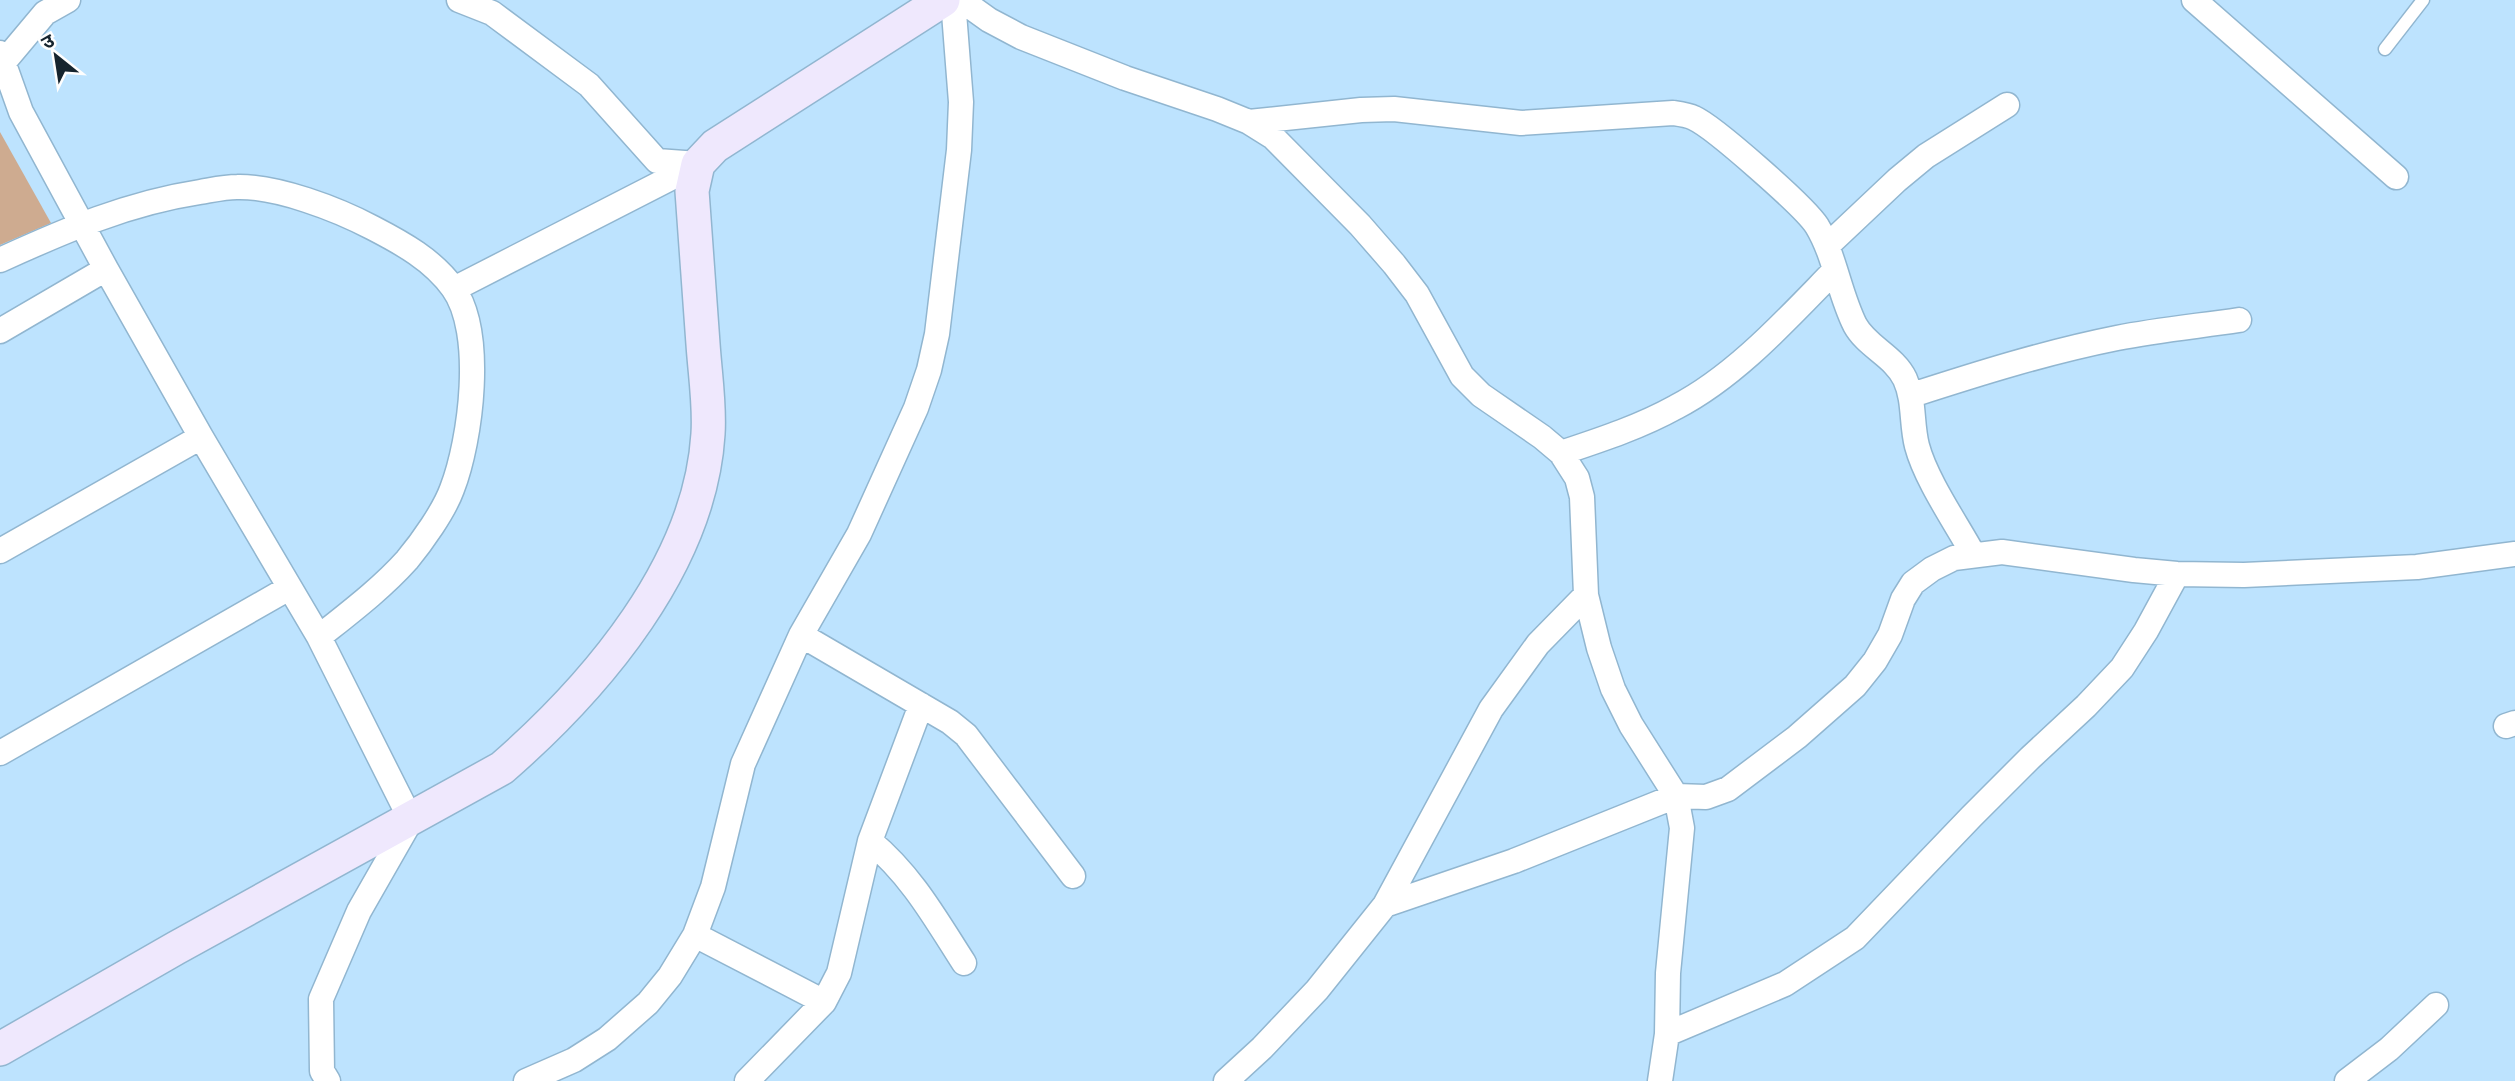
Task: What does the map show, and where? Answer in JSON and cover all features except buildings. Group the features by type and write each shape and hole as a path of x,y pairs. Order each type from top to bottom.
{"street":[{"path":"68,0 45,13 1,58 21,112 201,437 319,637 411,820"},
{"path":"459,0 492,13 589,85 657,161 698,164"},
{"path":"454,289 698,164 715,146 943,0"},
{"path":"526,1081 574,1060 607,1039 648,1003 670,976 695,935 713,887 743,764 801,635 864,523 912,419 929,370 937,334 959,150 961,102 953,0"},
{"path":"961,0 989,20 1021,37 1062,55 1249,122 1273,137 1360,225 1394,264 1417,294 1462,376 1481,395 1561,453 1577,478 1582,497 1586,595 1599,648 1613,690 1631,725 1676,796 1682,828 1668,973 1667,1034 1660,1081"},
{"path":"2194,0 2396,177"},
{"path":"1827,246 1926,156 2007,105"},
{"path":"1249,122 1394,109 1521,123 1673,113 1694,118 1717,133 1816,223 1855,324 1866,340 1889,358 1903,374 1912,395 1917,445 1926,469 1973,554"},
{"path":"0,1049 176,948 502,768 537,738 599,671 632,628 670,564 696,501 708,435 692,191 698,164"},
{"path":"0,260 81,223 159,198 237,187 278,193 318,204 393,238 437,270 454,289 470,331 471,392 465,446 452,491 407,560 319,637"},
{"path":"0,331 106,269"},
{"path":"1561,453 1634,427 1678,407 1706,388 1769,336 1835,271"},
{"path":"1912,395 1999,366 2072,348 2120,337 2239,320"},
{"path":"0,551 201,437"},
{"path":"1385,905 1514,861 1676,796 1706,797 1728,789 1797,737 1855,686 1875,661 1890,635 1903,599 1913,583 1954,558 2002,552 2177,574 2244,575 2417,567 2515,554"},
{"path":"1667,1034 1785,984 1855,938 1981,807 2122,668 2177,574"},
{"path":"0,753 289,588"},
{"path":"1226,1081 1262,1048 1317,990 1385,905 1491,709 1538,644 1586,595"},
{"path":"801,635 921,705 966,735 1073,876"},
{"path":"747,1081 824,1002 839,973 870,841 921,705"},
{"path":"318,1078 321,999 359,911 411,820"},
{"path":"870,841 910,879 964,963"},
{"path":"695,935 824,1002"},
{"path":"2347,1081 2389,1049 2436,1005"}],"lane":[{"path":"2385,49 2423,0"}]}
